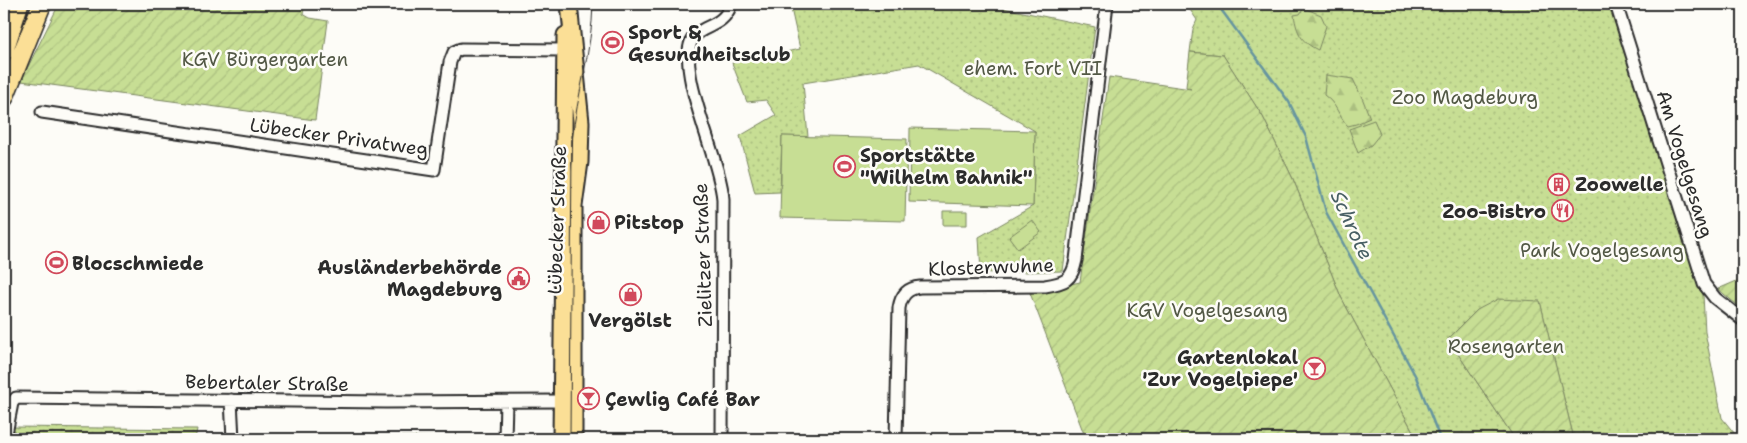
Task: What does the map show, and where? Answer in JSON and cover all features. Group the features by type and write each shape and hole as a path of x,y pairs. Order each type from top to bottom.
{"highway":[{"path":"4,51 19,4"},
{"path":"4,69 30,4"},
{"path":"4,98 42,4"}],"main road":[{"name":"Lübecker Straße","path":"561,439 564,50 569,4"},
{"name":"Lübecker Straße","path":"569,4 581,122 580,162 574,206 574,439"}],"street":[{"name":"Zielitzer Straße","path":"722,439 724,199 716,164 692,88 689,58 690,47 694,37 702,30 722,20 731,4"},
{"name":"Klosterwuhne","path":"896,439 899,308 905,293 917,287 1044,286 1065,281 1072,274 1076,260 1107,4"},
{"name":"Am Vogelgesang","path":"1616,4 1702,279 1715,298 1743,320"},
{"name":"Lübecker Privatweg","path":"42,112 434,170 450,62 454,52 461,49 564,50"},
{"name":"Bebertaler Straße","path":"5,439 12,403 15,398 562,401"},
{"path":"231,400 233,439"},
{"path":"506,402 506,439"}],"green space":[{"name":"KGV Bürgergarten","path":"59,4 305,4 303,14 310,18 328,21 315,120 21,81"},
{"name":"ehem. Fort VII","path":"790,4 984,4 1095,27 1063,271 981,273 979,237 1033,206 1035,131 919,64 803,83 808,137 782,136 780,192 755,193 740,136 776,115 766,100 747,102 732,63 800,49"},
{"path":"1186,4 1611,4 1703,295 1705,332 1722,418 1739,439 1574,439 1540,302 1448,339 1515,439 1417,439 1341,297 1293,179 1263,117 1223,55 1190,52 1193,29 1197,20"},
{"path":"1304,8 1321,15 1326,26 1318,50 1304,40 1297,27 1294,15 1300,14"},
{"name":"KGV Vogelgesang","path":"1190,52 1223,55 1263,117 1293,179 1341,297 1417,439 1086,439 1030,293 1080,282 1109,77 1191,89 1186,87"},
{"path":"1326,75 1353,79 1370,118 1348,126 1324,95"},
{"path":"1374,120 1380,134 1371,145 1358,153 1349,129"},
{"path":"910,128 1035,131 1033,206 909,202"},
{"name":"Sportstätte \"Wilhelm Bahnik\"","path":"782,136 907,139 905,221 780,218"},
{"path":"943,211 967,211 967,225 943,225"},
{"path":"1032,220 1041,232 1018,249 1009,237"},
{"path":"1739,280 1743,285 1743,310 1718,289"},
{"name":"Rosengarten","path":"1498,299 1540,301 1574,439 1515,439 1448,339 1477,310"},
{"path":"12,427 197,429 195,439 10,439"},
{"path":"247,435 493,438 493,439 247,439"}],"waterway":[{"name":"Schrote","path":"1217,4 1289,102 1306,137 1326,212 1416,377 1440,439"}],"tram line":[{"path":"570,439 572,141 590,39 593,4"}],"place":[{"name":"Sport & Gesundheitsclub","path":"612,43"},
{"name":"Sportstätte \"Wilhelm Bahnik\"","path":"844,166"},
{"name":"Zoowelle","path":"1559,184"},
{"name":"Zoo-Bistro","path":"1562,211"},
{"name":"Pitstop","path":"598,222"},
{"name":"Blocschmiede","path":"56,263"},
{"name":"Ausländerbehörde Magdeburg","path":"518,278"},
{"name":"Vergölst","path":"630,294"},
{"name":"Gartenlokal 'Zur Vogelpiepe'","path":"1314,368"},
{"name":"Çewlig Café Bar","path":"589,399"}],"park label":[{"name":"Zoo Magdeburg","path":"1465,97"},
{"name":"Park Vogelgesang","path":"1602,250"}]}
